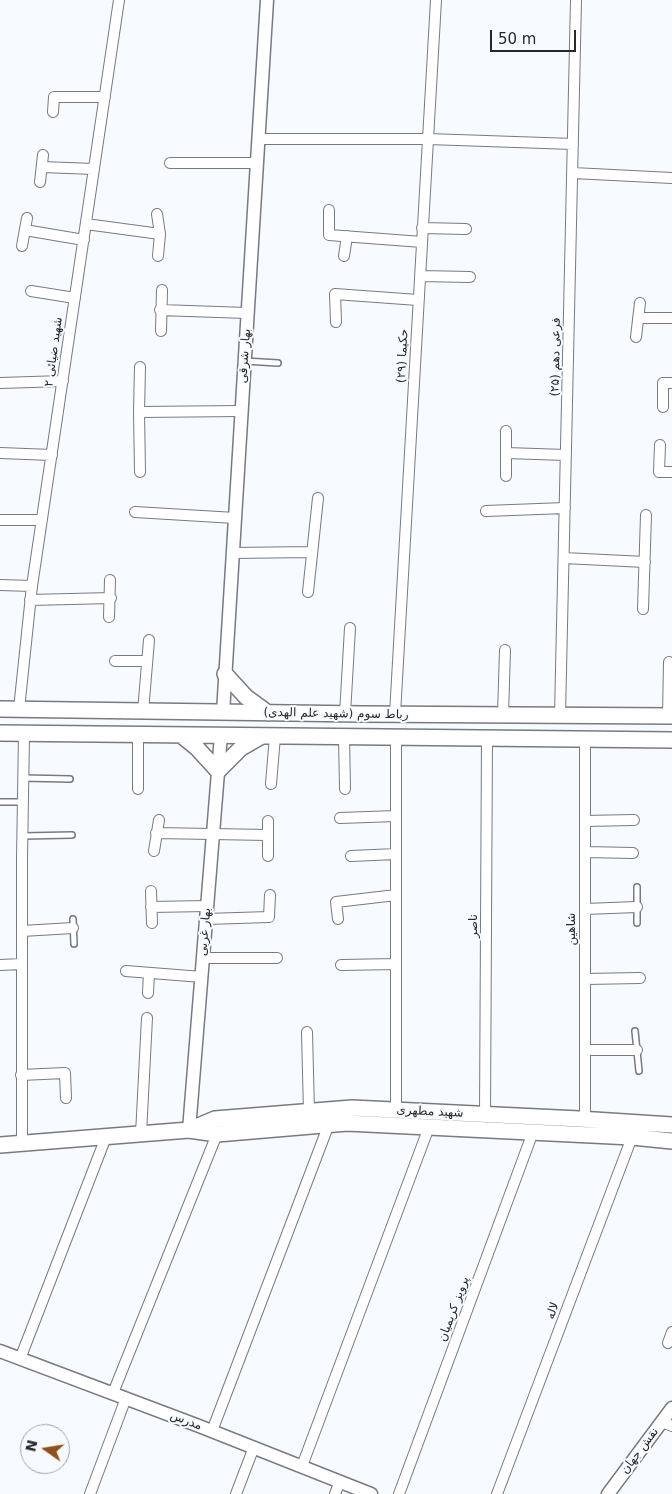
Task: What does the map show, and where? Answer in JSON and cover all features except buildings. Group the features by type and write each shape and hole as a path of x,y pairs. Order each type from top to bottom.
{"main road":[{"path":"225,674 246,696 268,713"},
{"name":"رباط سوم (شهید علم الهدی)","path":"0,710 670,716"},
{"path":"221,735 223,713"},
{"path":"638,738 645,733 646,723 640,715"},
{"name":"رباط سوم (شهید علم الهدی)","path":"0,733 638,738 672,740"},
{"path":"181,735 197,748 218,770 241,748 269,736"},
{"name":"شهید مطهری","path":"190,1130 215,1119 352,1108 672,1125"},
{"name":"شهید مطهری","path":"0,1144 190,1130 217,1134 347,1123 632,1137 672,1141"}],"street":[{"name":"شهید ضیائی ۲","path":"19,709 30,600 119,0"},
{"name":"بهار شرقی","path":"223,713 267,0"},
{"name":"حکیما (۲۹)","path":"395,714 436,0"},
{"name":"فرعی دهم (۲۵)","path":"560,715 576,0"},
{"path":"53,112 54,97 105,97"},
{"path":"258,139 428,139 573,144"},
{"path":"40,182 42,155"},
{"path":"170,163 257,163"},
{"path":"42,167 94,169"},
{"path":"572,173 672,178"},
{"path":"329,210 329,235 422,242"},
{"path":"157,214 160,234 158,256"},
{"path":"22,246 27,218"},
{"path":"86,224 160,234"},
{"path":"422,228 466,229"},
{"path":"25,230 84,240"},
{"path":"344,256 347,236"},
{"path":"420,276 470,277"},
{"path":"161,332 160,310 162,290"},
{"path":"31,291 75,298"},
{"path":"336,322 335,294 418,300"},
{"path":"636,337 640,302"},
{"path":"160,310 247,313"},
{"path":"638,318 672,318"},
{"path":"140,367 140,472"},
{"path":"0,383 63,381"},
{"path":"663,407 664,383 672,384"},
{"path":"139,412 241,411"},
{"path":"506,432 506,476"},
{"path":"660,446 660,472 672,472"},
{"path":"0,453 52,455"},
{"path":"506,454 566,455"},
{"path":"308,592 318,498"},
{"path":"486,511 565,508"},
{"path":"134,512 235,518"},
{"path":"643,610 646,515"},
{"path":"0,520 42,520"},
{"path":"232,553 312,552"},
{"path":"564,558 645,562"},
{"path":"110,580 110,617"},
{"path":"0,585 32,586"},
{"path":"30,600 111,598"},
{"path":"345,714 350,628"},
{"path":"144,712 146,661 149,640"},
{"path":"503,715 505,650"},
{"path":"115,661 146,661"},
{"path":"669,662 670,716"},
{"path":"22,1143 22,836 24,734"},
{"path":"138,734 138,789"},
{"name":"بهار غربی","path":"190,1130 221,735"},
{"path":"269,736 272,784"},
{"path":"344,736 345,788"},
{"path":"396,737 396,1110"},
{"name":"ناصر","path":"485,1114 487,738"},
{"name":"شاهین","path":"585,738 585,1119"},
{"path":"340,818 396,816"},
{"path":"154,851 159,820"},
{"path":"585,821 634,820"},
{"path":"268,821 268,856"},
{"path":"156,834 268,835"},
{"path":"585,852 633,853"},
{"path":"351,856 396,854"},
{"path":"151,891 152,923"},
{"path":"206,919 269,917 270,895"},
{"path":"338,920 336,902 396,895"},
{"path":"151,907 207,906"},
{"path":"585,909 637,907"},
{"path":"22,931 73,924"},
{"path":"203,958 278,958"},
{"path":"0,965 22,964"},
{"path":"342,965 396,964"},
{"path":"126,972 202,977"},
{"path":"148,993 149,973"},
{"path":"585,979 640,978"},
{"path":"141,1134 147,1018"},
{"path":"308,1032 309,1112"},
{"path":"585,1050 637,1050"},
{"path":"22,1075 65,1073 66,1098"},
{"path":"212,1431 329,1124"},
{"path":"302,1466 429,1127"},
{"name":"پرویز کریمیان","path":"399,1494 533,1132"},
{"path":"113,1393 217,1134"},
{"path":"20,1358 106,1137"},
{"name":"لاله","path":"496,1494 632,1137"},
{"path":"668,1343 672,1332"},
{"name":"مدرس","path":"0,1352 113,1393 371,1494"},
{"path":"90,1494 126,1398"},
{"name":"نقش جهان","path":"608,1494 667,1424 672,1408"},
{"path":"236,1494 254,1447"},
{"path":"335,1494 340,1481"}],"lane":[{"path":"244,361 278,363"},
{"path":"23,778 70,779"},
{"path":"0,802 23,802"},
{"path":"22,836 72,836"},
{"path":"636,887 637,923"},
{"path":"73,924 74,944"},
{"path":"635,1031 639,1071"}]}
